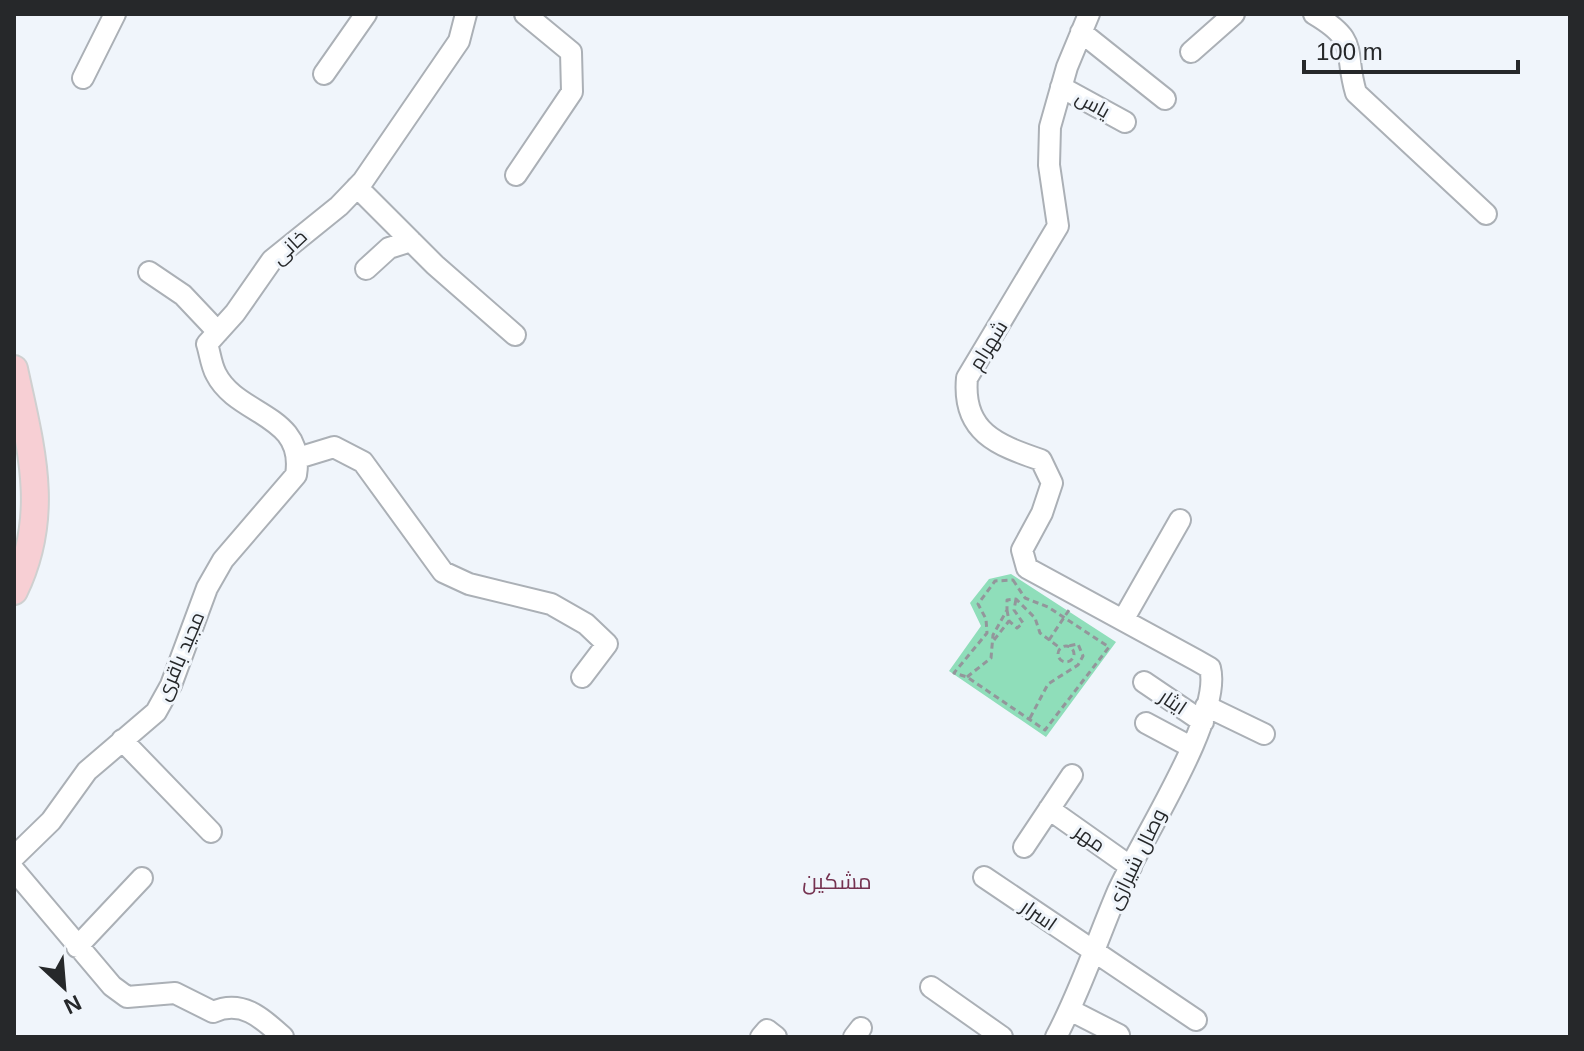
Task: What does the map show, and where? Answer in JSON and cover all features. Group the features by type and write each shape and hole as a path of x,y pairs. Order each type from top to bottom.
{"main road":[{"path":"14,369 34,462 35,510 30,559 14,591"}],"street":[{"path":"83,78 115,14"},
{"path":"324,74 366,14"},
{"name":"خانی","path":"297,467 288,433 216,376 207,344 272,260 357,187 437,78 459,41 466,14"},
{"path":"516,175 572,92 571,52 525,14"},
{"path":"1191,52 1234,14"},
{"path":"1314,14 1337,31 1351,48 1350,74 1356,93 1486,214"},
{"path":"1085,23 1165,99"},
{"name":"شهرام","path":"1085,23 1050,127 1049,165 1058,226 967,378 965,403 976,423 1002,447 1041,460 1052,483 1042,513 1022,550 1027,568 1210,668 1213,680"},
{"name":"یاس","path":"1061,87 1125,122"},
{"path":"357,187 411,241 515,335"},
{"path":"366,269 389,248 411,241"},
{"path":"149,272 183,295 218,332"},
{"path":"297,467 334,447 363,462 443,572 469,584 519,593 551,604 586,624 607,644 582,677"},
{"name":"مجید باقری","path":"14,857 51,821 87,771 156,712 171,685 207,588 223,560 297,467"},
{"path":"1123,620 1180,520"},
{"name":"وصال شیرازی","path":"1056,1037 1131,867 1191,747 1213,680"},
{"name":"ایثار","path":"1144,682 1204,714 1264,734"},
{"path":"1146,723 1191,747"},
{"path":"122,740 211,832"},
{"path":"1024,847 1072,775"},
{"name":"مهر","path":"1049,809 1131,867"},
{"path":"14,870 77,947 112,986 127,997 175,993 213,1012 228,1006 256,1013 283,1037"},
{"name":"اسرار","path":"984,877 1196,1020"},
{"path":"77,947 142,878"},
{"path":"931,987 994,1035"},
{"path":"1070,1010 1119,1035"}],"path":[{"path":"1013,580 1025,598 1109,647 1045,730 967,677 954,673 987,633 986,619 978,604 995,581 1013,580"},
{"path":"1049,640 1077,595"},
{"path":"1016,599 1014,610 1023,623 1017,628 1009,621 1007,600 1016,599 1028,609 1040,633 1060,648"},
{"path":"967,677 991,658 993,641 1007,610"},
{"path":"993,641 1009,621"},
{"path":"1029,719 1048,684 1078,665 1083,656 1078,644 1060,648"},
{"path":"1060,648 1059,657 1068,661 1074,654 1068,646"}],"green space":[{"path":"1011,574 1116,642 1046,737 949,671 981,626 970,603 989,579"}],"district":[{"name":"مشکین","path":"837,881"}]}
